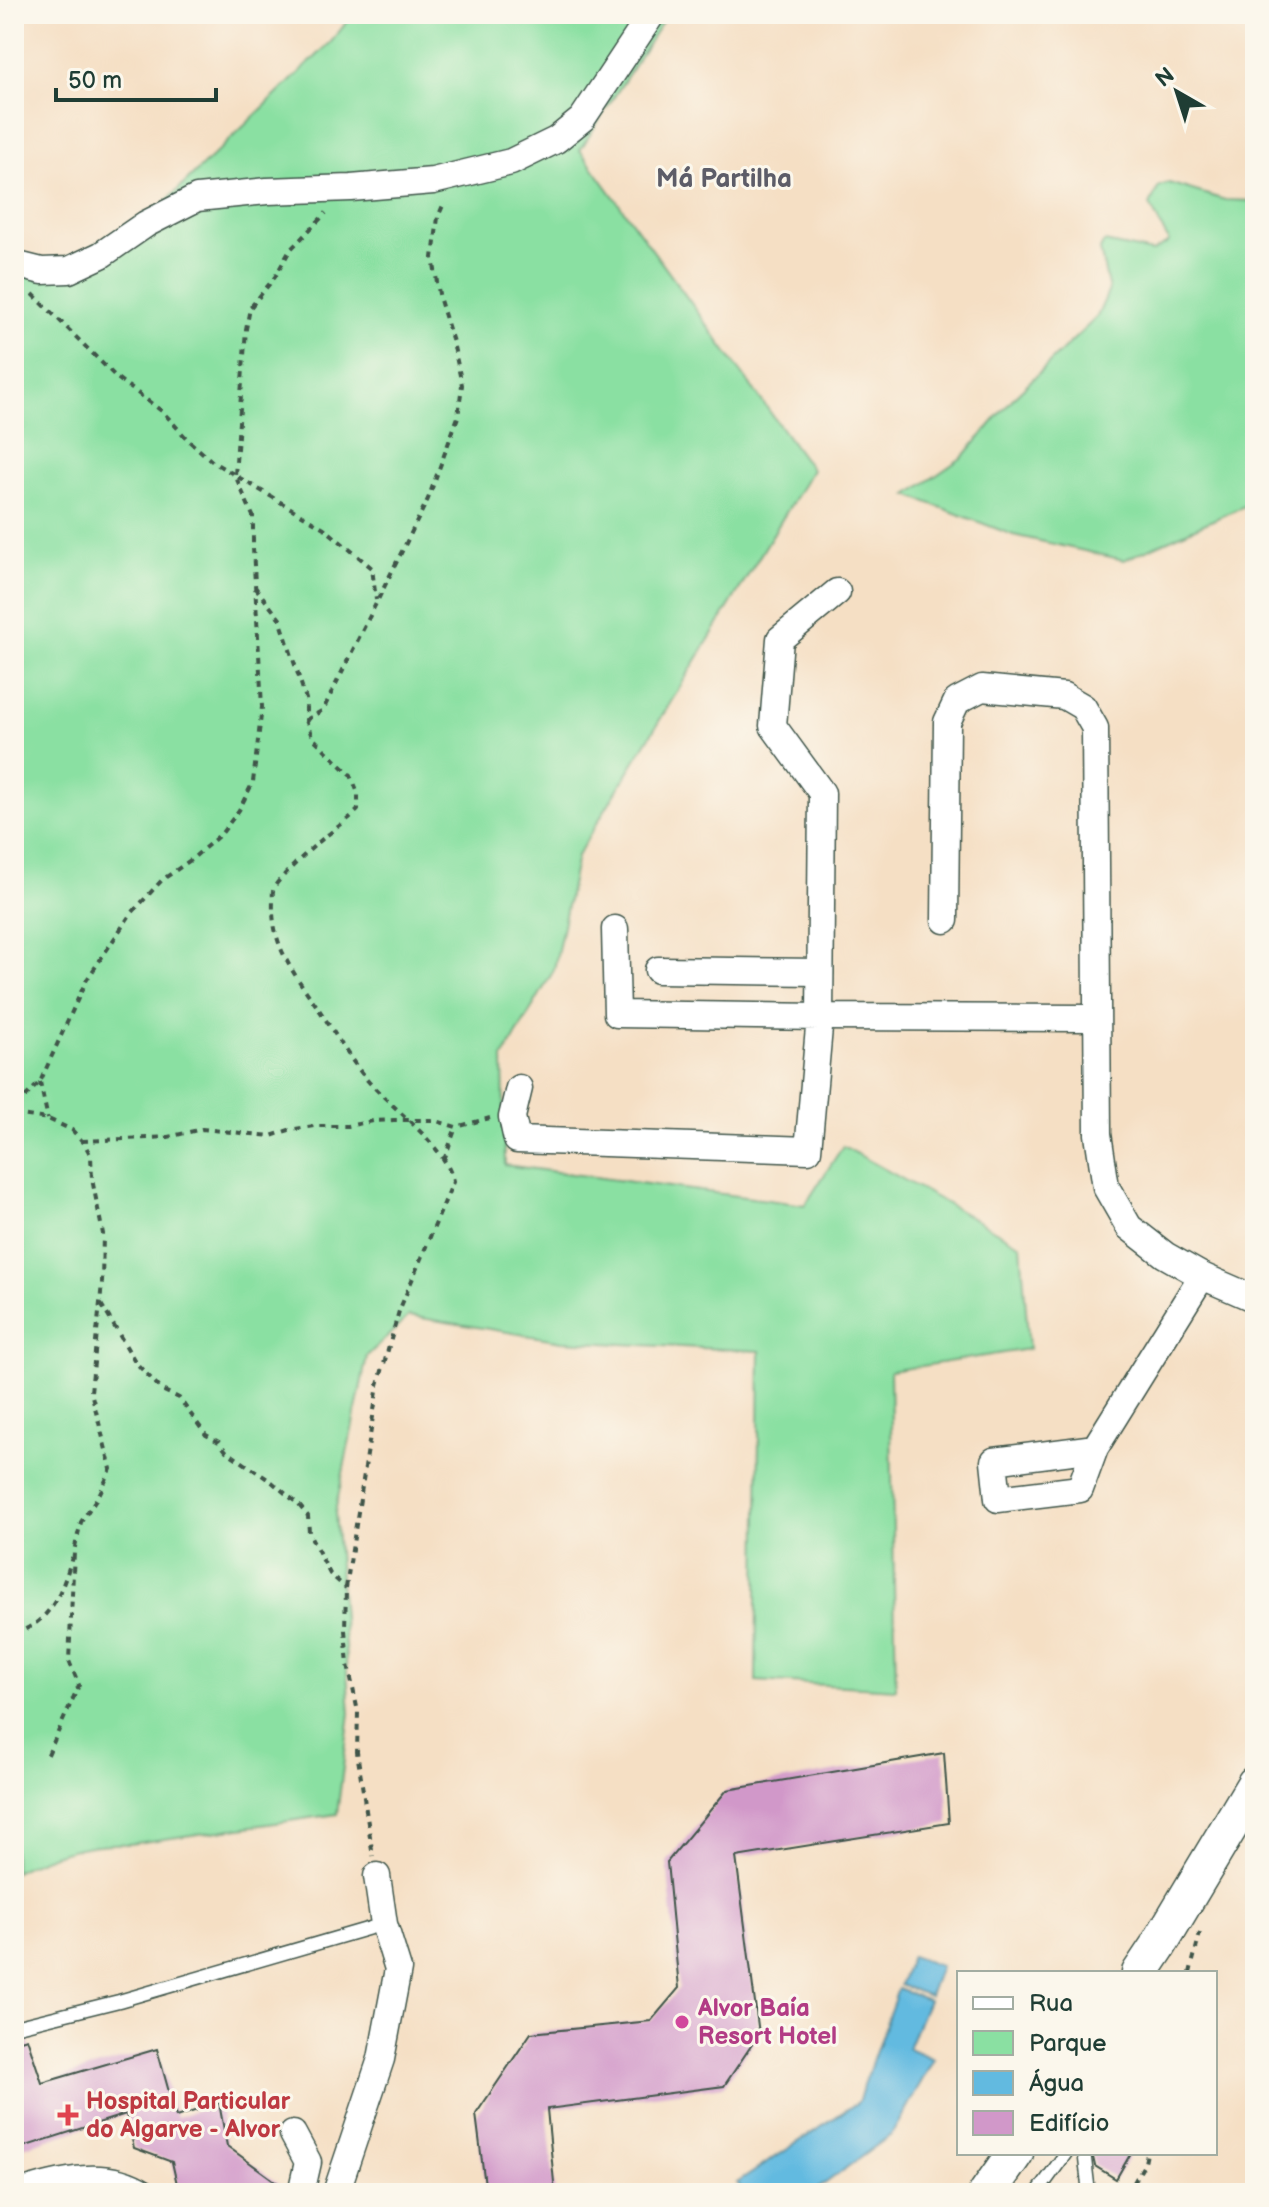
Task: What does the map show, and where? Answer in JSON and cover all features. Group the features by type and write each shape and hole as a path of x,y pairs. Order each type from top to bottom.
{"street":[{"path":"14,264 42,271 69,270 101,255 146,224 197,198 433,181 511,162 556,140 582,119 652,14"},
{"path":"519,1088 512,1117 517,1140 808,1150 820,1017 822,793 773,726 780,639 837,592"},
{"path":"945,920 947,722 957,701 982,688 1064,696 1083,707 1095,728 1098,1134 1106,1187 1129,1227 1165,1255 1202,1276 1255,1299"},
{"path":"615,929 617,1014 1096,1018"},
{"path":"658,970 820,972"},
{"path":"1095,1448 1202,1276"},
{"path":"1141,1971 1253,1794"},
{"path":"336,2193 381,2059 398,1969 384,1924 377,1876"},
{"path":"293,2134 308,2162 301,2193"},
{"path":"987,2193 1014,2155"},
{"path":"20,2193 52,2183 85,2178 110,2179 144,2193"}],"lane":[{"path":"14,2027 119,2001 384,1924"},
{"path":"1037,2193 1065,2155"},
{"path":"1085,2159 1089,2193"}],"path":[{"path":"306,720 323,710 428,499 458,417 462,385 440,300 433,258 438,217 456,175"},
{"path":"14,1102 24,1098 40,1082 86,981 130,915 162,880 222,833 239,810 253,782 262,707 253,516 235,475 246,329 250,308 275,277 290,250 351,188"},
{"path":"14,299 29,289 117,378 163,412 213,462 324,528 372,568 376,601"},
{"path":"255,587 280,619 306,699 306,720 312,737 351,775 358,793 358,810 298,861 274,887 272,914 279,945 297,980 349,1056 368,1081 444,1160 453,1182 399,1311 378,1385 346,1588 345,1630 348,1665 358,1712 357,1752 377,1876"},
{"path":"40,1082 48,1119"},
{"path":"14,1114 48,1119 72,1130 91,1156 92,1179 103,1234 91,1392 111,1469 81,1522 63,1589 45,1616 24,1631 14,1633"},
{"path":"82,1141 168,1137 202,1129 271,1136 314,1126 348,1126 373,1121 433,1120 456,1127 487,1118 512,1117"},
{"path":"444,1160 456,1127"},
{"path":"100,1302 136,1363 162,1390 179,1398 206,1435 298,1504 308,1516 309,1533 330,1574 346,1588"},
{"path":"46,1759 79,1685 69,1661 74,1551"},
{"path":"1128,2193 1147,2155"}],"green space":[{"path":"353,14 667,14 580,150 812,470 577,856 554,970 503,1058 505,1165 805,1205 843,1146 1021,1245 1029,1349 890,1371 896,1689 756,1681 760,1351 562,1341 409,1316 367,1356 335,1512 350,1713 337,1814 129,1844 85,1847 55,1855 14,1872 14,253 36,262 72,257 157,210 331,42"},
{"path":"1169,183 1225,200 1254,201 1255,501 1124,560 1013,535 908,495 964,456 1015,396 1097,317 1109,290 1100,250 1104,242 1152,252 1169,242 1150,205 1159,186"}],"water":[{"path":"911,1956 940,1966 929,1996 900,1985"},
{"path":"898,1989 928,2000 908,2048 934,2059 892,2134 812,2193 745,2193 737,2183 858,2102"}],"building":[{"path":"944,1753 949,1823 736,1857 759,2034 724,2086 547,2109 555,2193 486,2193 476,2114 531,2033 651,2021 679,1988 667,1862 727,1790"},
{"name":"Hospital Particular do Algarve - Alvor","path":"27,2038 42,2083 157,2049 176,2117 219,2103 227,2146 286,2189 285,2193 179,2193 172,2162 134,2148 126,2114 14,2150 14,2042"},
{"path":"1092,2155 1130,2155 1116,2179 1095,2166"}],"place":[{"name":"Alvor Baía Resort Hotel","path":"682,2022"},
{"name":"Hospital Particular do Algarve - Alvor","path":"68,2115"}],"district":[{"name":"Má Partilha","path":"724,179"}]}
